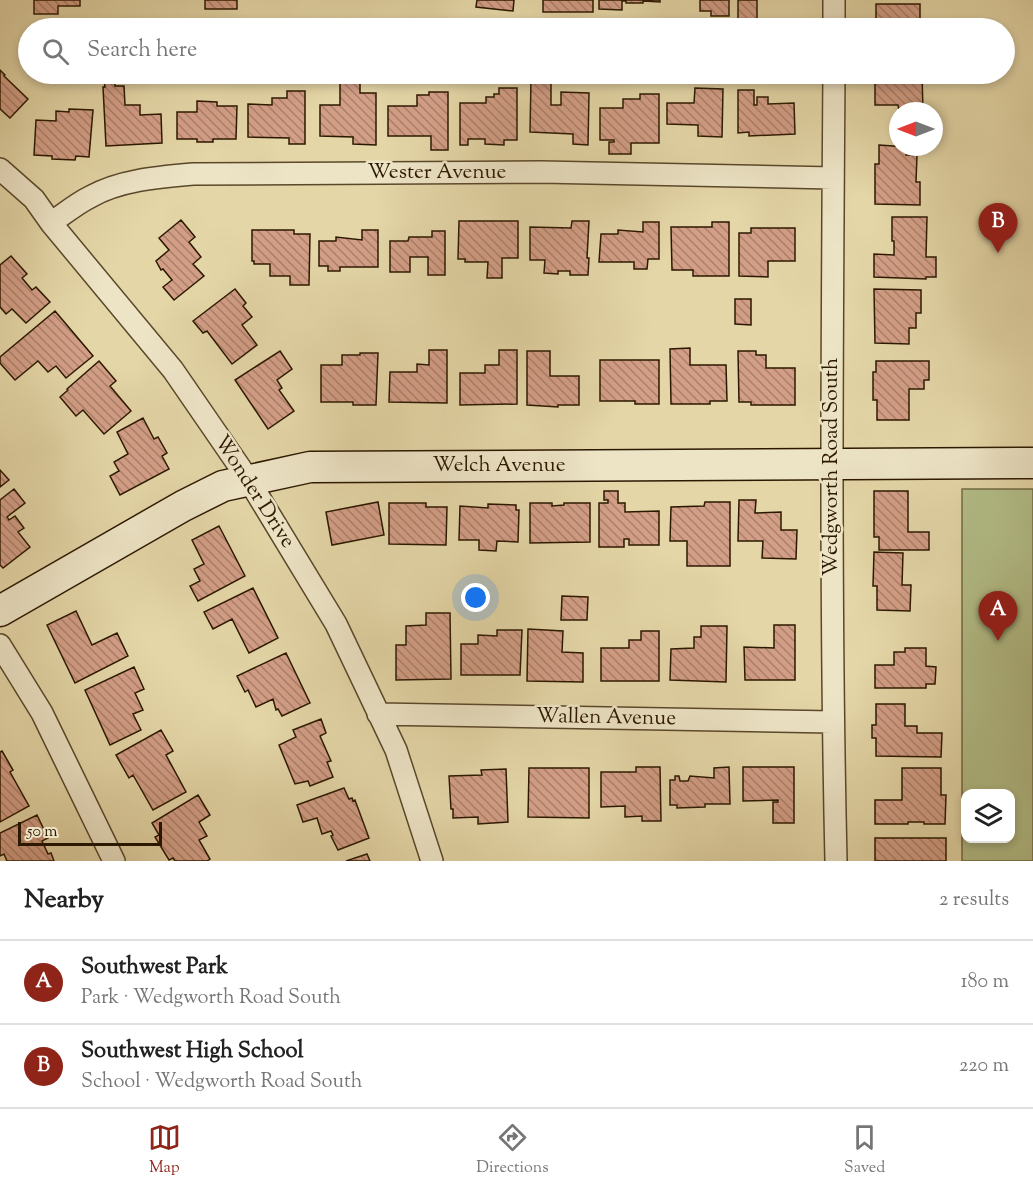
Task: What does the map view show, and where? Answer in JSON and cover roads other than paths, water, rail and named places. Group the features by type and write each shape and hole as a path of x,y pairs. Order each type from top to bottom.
{"street":[{"path":"834,0 834,18"},
{"name":"Wedgworth Road South","path":"834,84 832,464 836,861"},
{"name":"Wonder Drive","path":"0,169 34,199 51,223 173,370 248,479 336,624 396,750 432,861"},
{"name":"Wester Avenue","path":"51,223 90,196 111,188 160,177 193,174 542,172 833,178"},
{"name":"Welch Avenue","path":"0,611 183,506 224,486 310,467 1033,463"},
{"path":"0,645 42,713 114,861"},
{"name":"Wallen Avenue","path":"378,714 833,722"}],"place":[{"name":"Southwest High School","path":"998,253"},
{"name":"Southwest Park","path":"998,641"}]}
